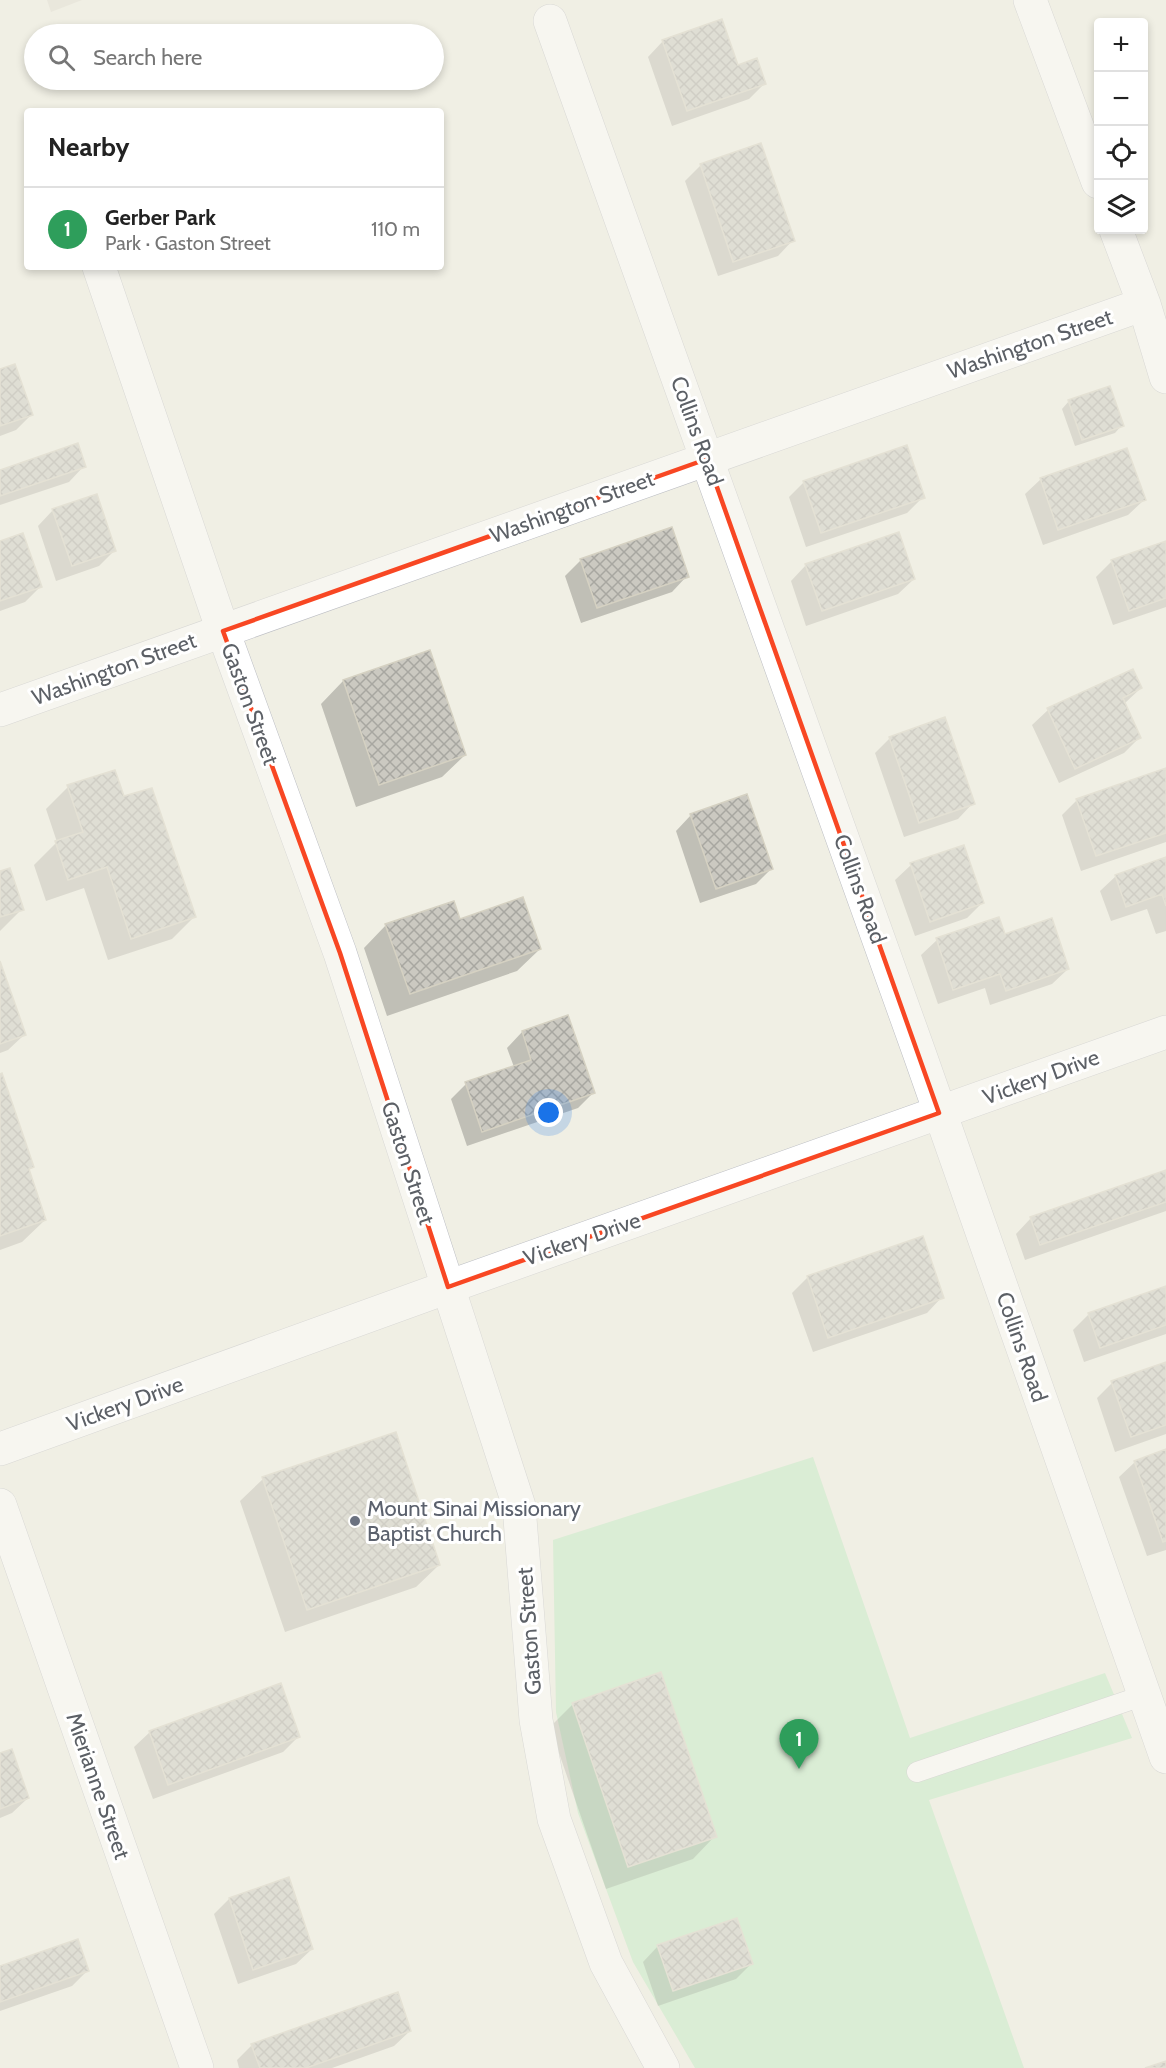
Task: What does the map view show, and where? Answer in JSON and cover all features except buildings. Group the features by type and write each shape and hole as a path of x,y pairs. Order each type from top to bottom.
{"street":[{"path":"1030,0 1097,180"},
{"name":"Collins Road","path":"550,21 1166,1758"},
{"path":"1118,234 1144,304 1166,377"},
{"name":"Gaston Street","path":"100,270 223,630 340,953 519,1506 536,1720 554,1819 606,1963 663,2068"},
{"name":"Washington Street","path":"0,710 1144,304"},
{"name":"Vickery Drive","path":"0,1449 1166,1032"},
{"name":"Mierianne Street","path":"0,1505 197,2068"}],"lane":[{"path":"917,1772 1145,1695"}],"highlighted area":[{"path":"707,459 939,1113 448,1287 340,953 223,631"}],"shaded area":[{"path":"47,0 82,0 51,12"}],"green space":[{"path":"813,1457 910,1738 1105,1673 1132,1738 929,1800 1024,2068 695,2068 633,1962 578,1813 556,1712 553,1540"}],"place":[{"name":"Mount Sinai Missionary Baptist Church","path":"355,1521"},
{"name":"Gerber Park","path":"799,1769"}]}
